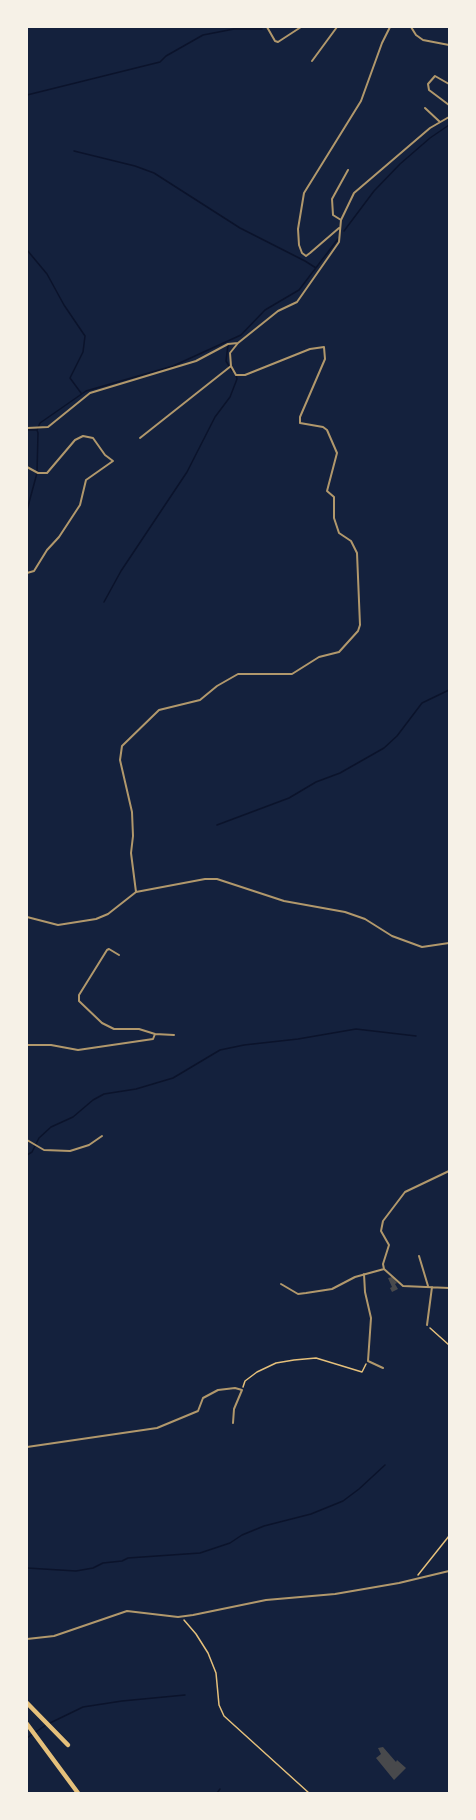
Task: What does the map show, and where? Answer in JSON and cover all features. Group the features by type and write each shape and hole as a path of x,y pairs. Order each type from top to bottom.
{"highway":[{"path":"27,1703 68,1745"},
{"path":"27,1724 78,1793"}],"street":[{"path":"267,27 275,41 278,42 301,27"},
{"path":"312,61 337,27"},
{"path":"341,227 306,256 302,253 298,229 304,194 361,100 382,42 390,27"},
{"path":"411,27 423,40 449,45"},
{"path":"449,84 435,76 428,84 429,90 449,105"},
{"path":"425,108 440,122"},
{"path":"136,892 131,853 132,812 120,760 122,746 159,710 200,700 217,686 238,674 291,674 320,657 339,652 358,631 360,625 357,553 351,541 339,533 334,518 334,497 327,491 337,453 327,430 323,427 300,423 300,417 325,359 324,346 310,349 245,375 236,375 231,366 230,353 238,342 278,311 297,302 339,242 341,220 354,193 430,128 449,117"},
{"path":"341,220 333,215 332,199 348,170"},
{"path":"27,428 48,427 90,393 196,362 228,344 238,342"},
{"path":"140,438 231,366"},
{"path":"27,467 38,473 47,473 75,440 83,436 93,438 105,455 113,461 86,480 80,505 75,513 34,571 27,573"},
{"path":"27,917 58,925 96,919 108,914 136,892 205,879 217,879 284,901 345,912 365,919 392,936 422,947 449,943"},
{"path":"119,955 110,949 106,950 79,995 79,1001 102,1023 114,1029 139,1029 155,1034 174,1035"},
{"path":"27,1046 51,1045 78,1050 149,1040 153,1039 155,1034"},
{"path":"27,1140 44,1150 70,1151 89,1145 102,1137"},
{"path":"449,1171 405,1192 380,1228 389,1245 383,1264 384,1269 403,1286 449,1288"},
{"path":"419,1256 430,1287 427,1325"},
{"path":"281,1284 298,1293 306,1293 332,1289 355,1277 384,1269"},
{"path":"364,1274 365,1292 371,1318 368,1361 383,1368"},
{"path":"27,1447 157,1428 198,1411 203,1398 218,1390 235,1388 242,1390 234,1408 233,1423"},
{"path":"27,1639 54,1636 127,1611 178,1617 193,1616 266,1600 334,1594 449,1571"}],"path":[{"path":"427,1325 449,1345"},
{"path":"242,1390 245,1381 251,1376 276,1363 316,1358 362,1372 368,1361"},
{"path":"414,1579 449,1536"},
{"path":"178,1617 187,1621 208,1653 216,1673 219,1705 224,1716 309,1793"}],"building":[{"path":"392,1277 398,1289 392,1292 388,1278"},
{"path":"383,1747 396,1762 397,1760 406,1768 394,1780 376,1758 381,1754 378,1748"}],"waterway":[{"path":"27,95 160,62 166,56 203,35 234,29 262,29"},
{"path":"344,231 374,191 400,164 449,125"},
{"path":"74,151 154,173 240,228 316,268"},
{"path":"27,510 37,473 37,430 40,423 86,391 173,366 241,335 265,310 299,290 338,239"},
{"path":"27,250 47,274 85,336 83,352 70,378 81,393"},
{"path":"228,345 226,361 232,371"},
{"path":"104,602 121,571 187,472 215,417 230,397 237,379 236,375"},
{"path":"27,430 36,430"},
{"path":"217,825 289,798 384,748 397,736 422,703 449,690"},
{"path":"27,1155 32,1152 39,1138 51,1127 73,1117 104,1094 136,1089 173,1078 220,1050 356,1029 416,1036"},
{"path":"27,1568 76,1571 128,1558 200,1553 230,1543 264,1526 311,1514 343,1501 385,1465"},
{"path":"50,1723 83,1707 185,1695"},
{"path":"27,1738 46,1725"},
{"path":"217,1793 220,1789"}]}
